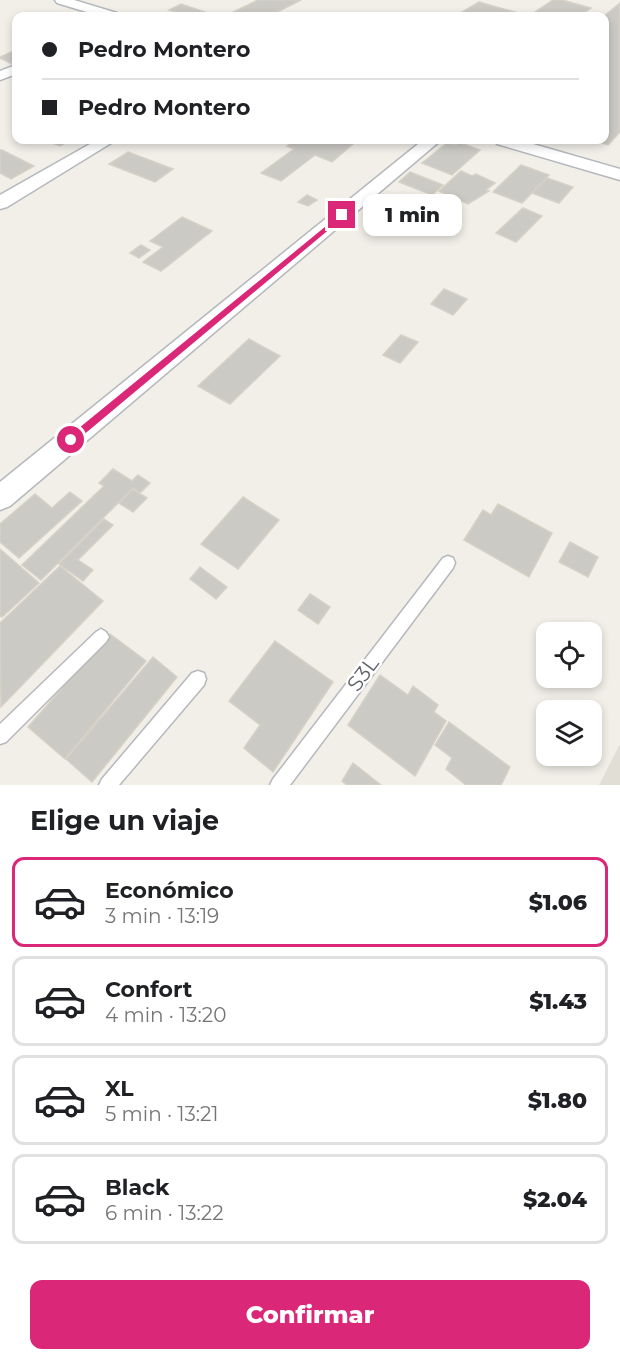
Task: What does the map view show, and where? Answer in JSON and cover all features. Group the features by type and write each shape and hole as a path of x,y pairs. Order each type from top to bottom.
{"street":[{"path":"61,0 99,12"},
{"path":"0,203 101,144"},
{"path":"0,498 428,144"},
{"path":"517,144 620,175"}],"lane":[{"name":"S3L","path":"279,785 448,564"},
{"path":"0,736 101,637"},
{"path":"108,785 198,679"}],"shaded area":[{"path":"620,744 620,785 599,785"}],"building":[{"path":"258,0 301,0 277,12 233,12"},
{"path":"553,0 562,0 591,8 585,12 535,12"},
{"path":"479,2 515,12 462,12"},
{"path":"620,3 620,132 609,144 609,12"},
{"path":"181,4 205,12 176,12 169,10"},
{"path":"12,52 12,64 0,58"},
{"path":"290,144 353,144 332,162 315,155 281,181 261,173 294,149 287,146"},
{"path":"446,144 464,144 480,150 452,175 422,163"},
{"path":"0,150 34,166 11,179 0,173"},
{"path":"128,152 173,169 155,182 109,164"},
{"path":"521,165 549,175 522,203 493,192"},
{"path":"461,171 472,176 476,174 495,183 486,190 489,191 468,204 439,191"},
{"path":"410,172 443,185 432,195 399,182"},
{"path":"547,178 573,187 559,203 532,193"},
{"path":"307,195 317,200 308,206 298,202"},
{"path":"426,208 459,222 445,234 412,220"},
{"path":"523,208 542,216 516,242 496,233"},
{"path":"182,217 212,231 161,271 143,262 163,247 150,241"},
{"path":"141,245 150,250 139,258 130,253"},
{"path":"444,289 467,299 453,315 431,304"},
{"path":"401,335 418,342 400,363 383,355"},
{"path":"249,339 280,356 230,404 198,386"},
{"path":"113,469 132,481 138,475 150,483 140,493 133,488 41,580 22,565 104,486 99,483"},
{"path":"133,489 147,498 133,512 119,503"},
{"path":"70,492 82,501 19,558 0,542 0,524 35,494 52,508"},
{"path":"243,497 279,520 238,569 201,544"},
{"path":"498,504 552,533 529,577 464,540 483,510 491,515"},
{"path":"104,519 113,525 78,560 93,570 83,581 59,564"},
{"path":"570,542 598,557 588,577 559,562"},
{"path":"0,549 39,583 2,617 0,616"},
{"path":"60,566 103,601 1,707 0,623"},
{"path":"200,567 227,587 216,599 190,579"},
{"path":"310,594 330,607 318,624 298,610"},
{"path":"110,634 146,661 65,759 28,727"},
{"path":"275,641 333,682 273,772 244,748 260,725 229,701"},
{"path":"153,657 177,677 92,782 66,759"},
{"path":"380,675 408,695 413,686 438,705 434,712 446,721 415,776 348,725"},
{"path":"449,722 510,767 501,785 466,785 446,769 452,758 435,745"},
{"path":"353,763 381,785 347,785 342,781"}],"route":[{"path":"71,440 342,215"}]}
